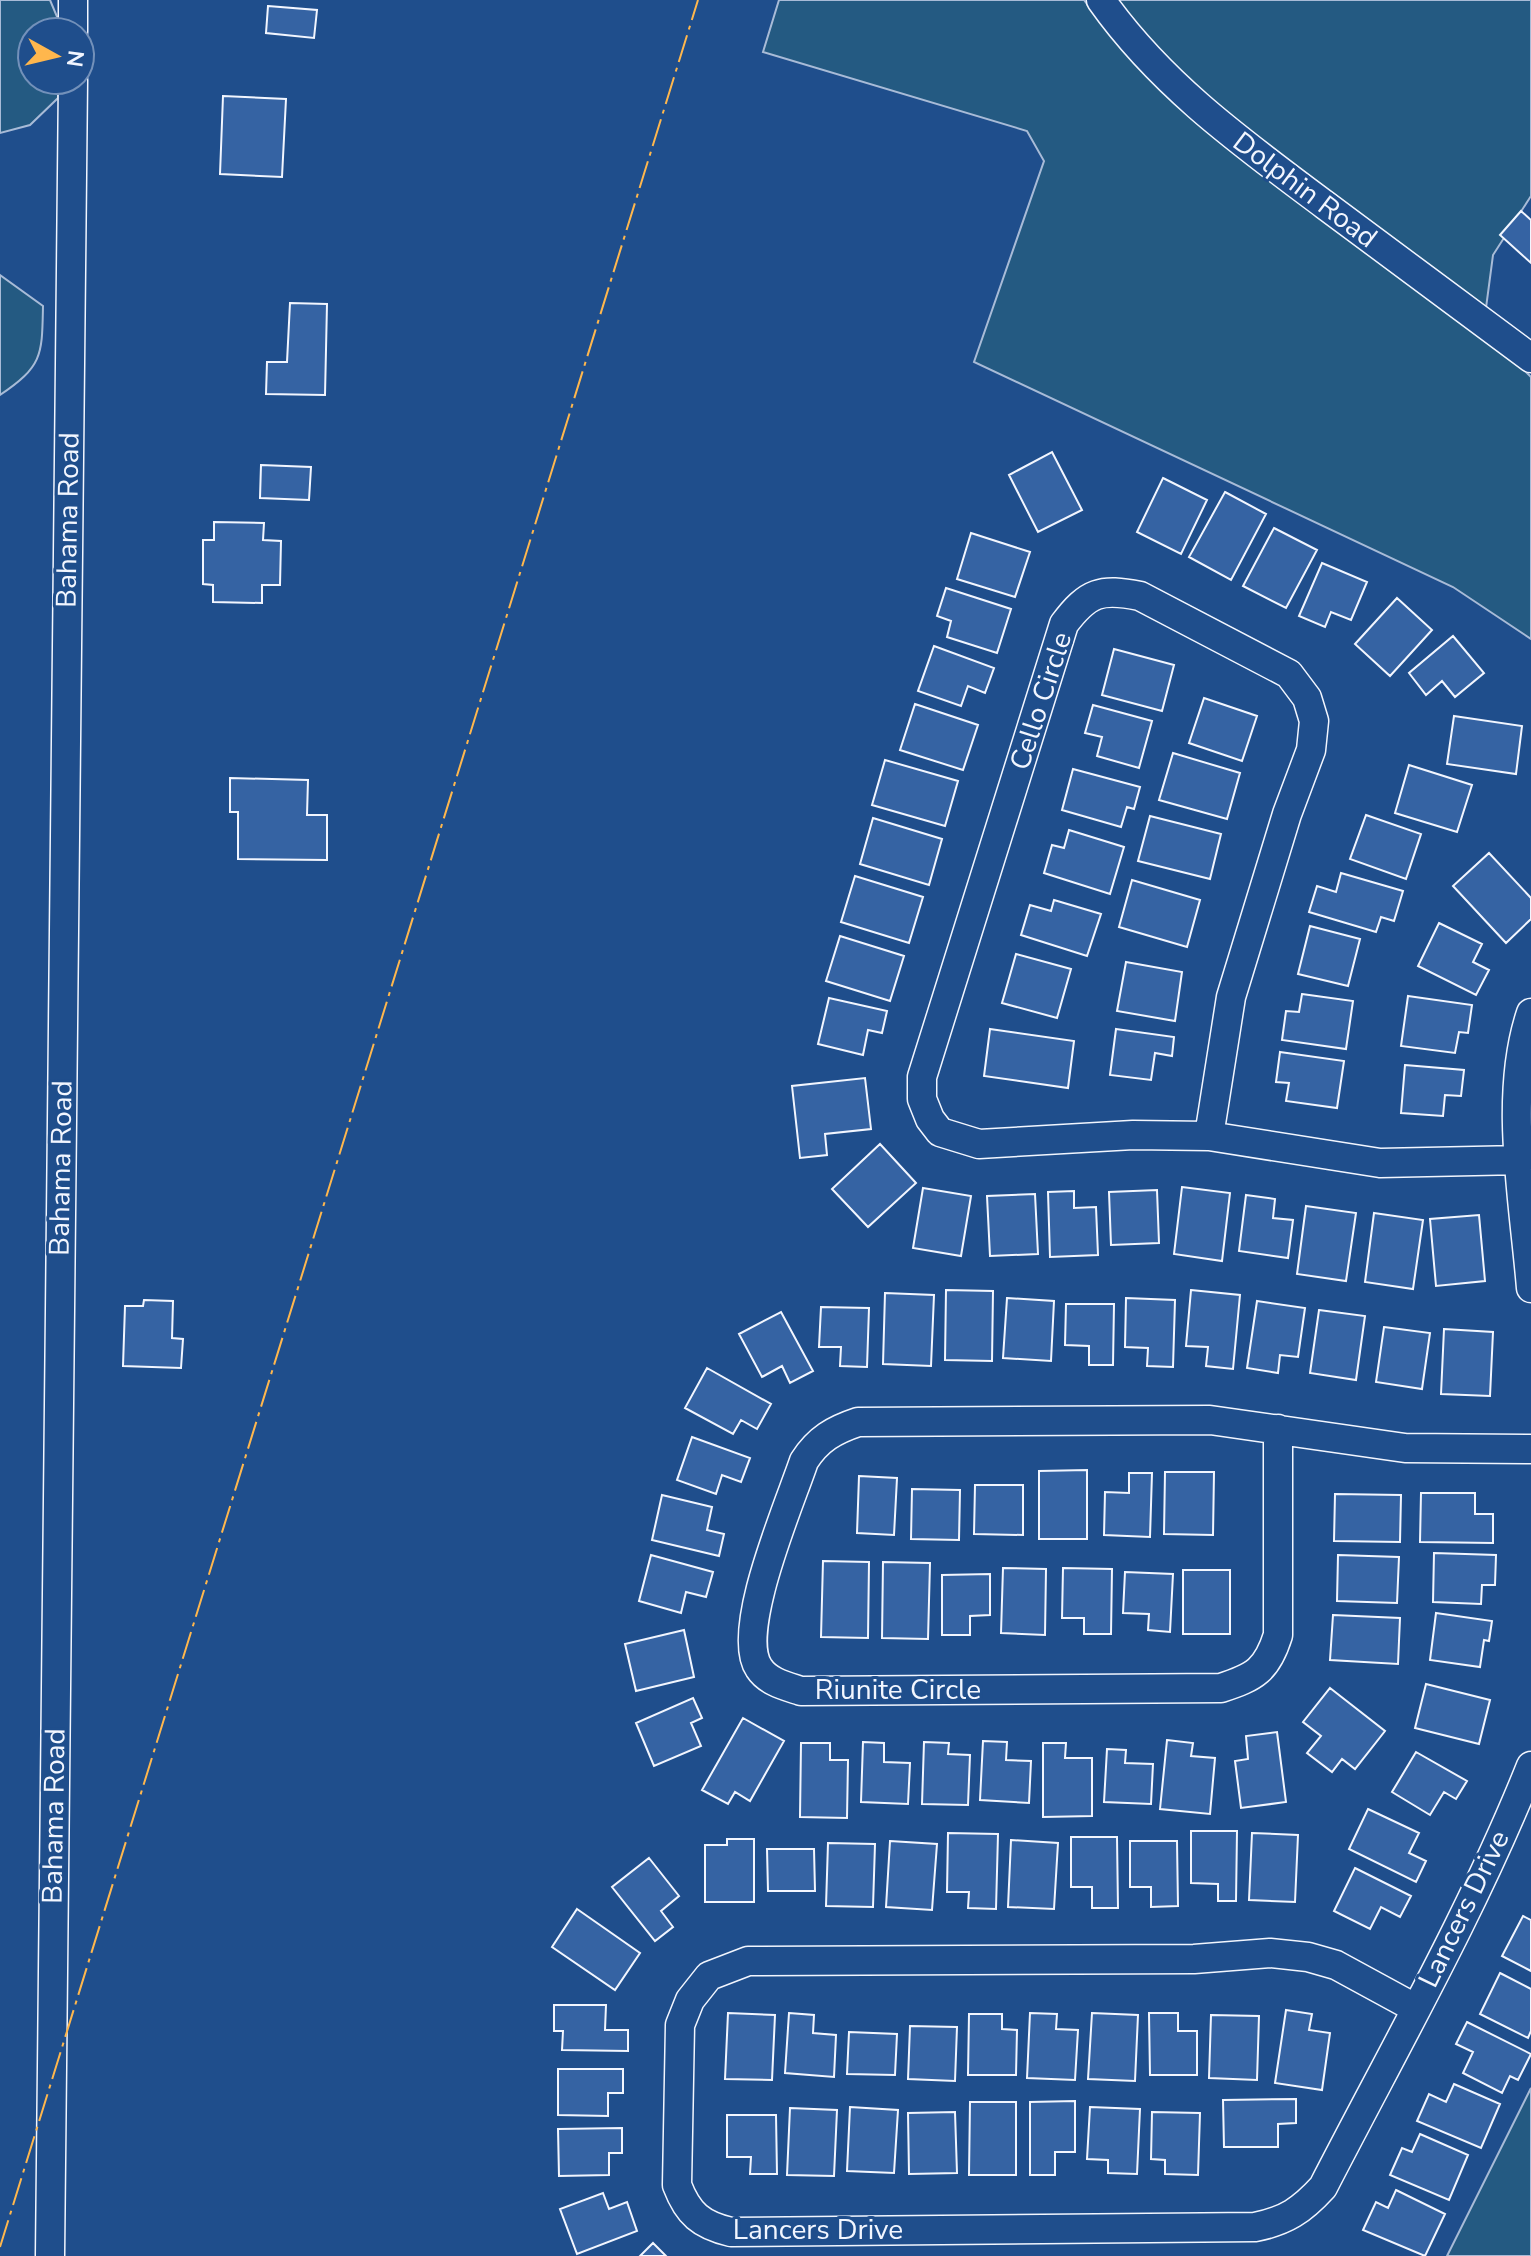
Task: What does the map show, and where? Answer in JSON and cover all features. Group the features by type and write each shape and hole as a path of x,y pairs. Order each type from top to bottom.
{"street":[{"name":"Dolphin Road","path":"1101,0 1127,37 1169,83 1225,131 1531,358"},
{"name":"Bahama Road","path":"50,2256 73,96"},
{"name":"Cello Circle","path":"1209,1136 1231,997 1287,814 1311,750 1314,721 1307,698 1289,674 1140,596 1113,591 1094,595 1079,604 1064,624 922,1077 922,1099 930,1119 940,1132 979,1144 1133,1135 1209,1136 1380,1163 1521,1160"},
{"path":"1531,1013 1522,1039 1516,1079 1531,1288"},
{"name":"Riunite Circle","path":"1278,1429 1278,1635 1270,1661 1247,1679 1221,1688 801,1691 777,1684 759,1668 752,1651 753,1613 804,1461 815,1444 834,1430 858,1422 1210,1420 1278,1429 1405,1448 1531,1449"},
{"name":"Lancers Drive","path":"1415,2008 1336,1965 1308,1957 1270,1953 1194,1959 748,1961 709,1976 690,2000 680,2025 677,2185 686,2209 707,2227 731,2232 1255,2227 1280,2222 1301,2211 1323,2187 1415,2008 1531,1766"}],"shaded area":[{"path":"0,0 50,0 57,16 16,16 16,96 58,98 30,125 0,133"},
{"path":"779,0 1084,0 1136,64 1192,118 1253,168 1523,369 1531,377 1531,639 1453,587 974,362 1044,161 1027,131 763,52"},
{"path":"1118,0 1531,0 1531,196 1493,255 1486,308 1209,98 1161,52"},
{"path":"0,275 43,306 42,336 37,358 25,376 0,395"},
{"path":"1531,2088 1531,2256 1447,2256"}],"building":[{"path":"268,6 317,10 314,38 266,33"},
{"path":"223,96 286,99 282,177 220,174"},
{"path":"1521,211 1531,220 1531,263 1500,235"},
{"path":"290,303 327,304 325,395 266,394 267,362 287,362"},
{"path":"1052,452 1082,510 1038,532 1009,475"},
{"path":"261,465 311,467 309,500 260,498"},
{"path":"1163,478 1207,500 1181,554 1137,532"},
{"path":"1225,492 1266,514 1231,580 1189,557"},
{"path":"214,522 264,523 263,540 281,541 280,585 262,585 262,603 213,602 213,585 203,584 203,540 214,540"},
{"path":"1274,528 1317,550 1286,608 1243,586"},
{"path":"971,533 1030,552 1015,597 957,579"},
{"path":"1322,563 1367,582 1351,620 1331,612 1325,627 1299,616"},
{"path":"946,588 1011,609 997,653 947,637 951,621 937,616"},
{"path":"1397,598 1432,630 1390,676 1355,644"},
{"path":"1453,636 1484,673 1455,697 1442,681 1426,695 1409,673"},
{"path":"934,646 994,668 985,693 968,686 961,706 918,691"},
{"path":"1114,649 1174,665 1162,711 1102,695"},
{"path":"1204,698 1257,716 1242,761 1189,743"},
{"path":"915,704 978,725 963,770 900,750"},
{"path":"1093,705 1152,721 1139,768 1097,756 1102,737 1085,733"},
{"path":"1454,716 1522,726 1516,774 1447,764"},
{"path":"1173,753 1240,773 1227,819 1159,800"},
{"path":"885,760 958,781 945,826 872,805"},
{"path":"1409,765 1472,785 1457,832 1395,813"},
{"path":"1073,769 1140,787 1134,809 1127,807 1121,827 1062,810"},
{"path":"230,778 308,780 307,815 327,815 327,860 238,859 238,812 230,812"},
{"path":"1366,815 1421,834 1406,879 1350,859"},
{"path":"1150,816 1221,834 1210,879 1138,861"},
{"path":"873,818 942,839 929,885 860,864"},
{"path":"1069,830 1124,847 1110,894 1044,873 1052,845 1064,848"},
{"path":"1489,853 1531,898 1531,919 1506,943 1453,886"},
{"path":"1341,873 1403,891 1394,921 1381,917 1376,932 1309,912 1317,886 1336,892"},
{"path":"855,876 923,897 909,943 841,922"},
{"path":"1132,880 1200,900 1187,947 1119,927"},
{"path":"1054,900 1101,914 1087,956 1021,935 1030,905 1051,911"},
{"path":"1439,923 1482,944 1473,962 1489,970 1476,995 1418,966"},
{"path":"1310,926 1360,939 1348,986 1298,974"},
{"path":"840,936 904,956 890,1001 826,981"},
{"path":"1016,954 1071,969 1057,1018 1002,1003"},
{"path":"1126,962 1182,972 1175,1021 1117,1011"},
{"path":"1302,994 1353,1001 1346,1049 1282,1040 1286,1011 1299,1012"},
{"path":"1408,996 1472,1005 1468,1033 1459,1032 1455,1053 1401,1046"},
{"path":"829,998 887,1011 882,1033 868,1030 863,1055 818,1044"},
{"path":"990,1029 1074,1041 1068,1088 984,1076"},
{"path":"1116,1029 1174,1037 1172,1056 1155,1053 1151,1080 1110,1075"},
{"path":"1280,1052 1344,1061 1337,1108 1286,1101 1289,1083 1276,1082"},
{"path":"1405,1065 1464,1070 1461,1096 1445,1095 1443,1116 1401,1113"},
{"path":"865,1078 871,1129 825,1134 827,1155 800,1158 792,1086"},
{"path":"880,1144 916,1183 868,1227 832,1189"},
{"path":"1182,1187 1230,1193 1222,1261 1174,1254"},
{"path":"923,1188 971,1196 961,1256 913,1248"},
{"path":"1157,1190 1159,1243 1111,1245 1109,1192"},
{"path":"1074,1191 1074,1208 1096,1207 1098,1255 1050,1257 1048,1192"},
{"path":"1035,1194 1038,1254 990,1256 987,1196"},
{"path":"1246,1195 1275,1199 1273,1218 1293,1220 1288,1258 1239,1251"},
{"path":"1306,1206 1356,1213 1346,1281 1297,1274"},
{"path":"1374,1213 1423,1220 1413,1289 1365,1282"},
{"path":"1479,1215 1485,1281 1436,1286 1430,1219"},
{"path":"946,1290 993,1291 992,1361 945,1360"},
{"path":"1191,1290 1240,1295 1233,1369 1206,1366 1208,1347 1186,1346"},
{"path":"885,1293 934,1295 931,1366 883,1364"},
{"path":"1007,1298 1054,1301 1051,1361 1003,1358"},
{"path":"1126,1298 1175,1300 1173,1367 1147,1366 1148,1348 1125,1347"},
{"path":"144,1300 173,1301 172,1338 183,1339 181,1368 123,1366 125,1306 143,1306"},
{"path":"1257,1301 1305,1308 1298,1357 1280,1355 1278,1373 1247,1368"},
{"path":"1066,1304 1114,1304 1113,1365 1089,1365 1089,1346 1065,1345"},
{"path":"821,1307 869,1308 867,1367 840,1366 841,1347 819,1347"},
{"path":"1319,1310 1365,1316 1356,1380 1310,1373"},
{"path":"781,1312 813,1371 790,1383 782,1366 762,1377 739,1334"},
{"path":"1384,1327 1430,1333 1422,1389 1376,1382"},
{"path":"1444,1329 1493,1332 1490,1396 1441,1394"},
{"path":"707,1368 771,1404 757,1429 741,1420 733,1434 685,1408"},
{"path":"692,1437 750,1458 741,1482 722,1475 716,1494 677,1480"},
{"path":"1087,1470 1087,1539 1039,1539 1039,1471"},
{"path":"1165,1472 1214,1472 1213,1535 1164,1534"},
{"path":"1129,1473 1152,1473 1150,1537 1104,1535 1105,1492 1129,1493"},
{"path":"859,1476 897,1478 894,1535 857,1533"},
{"path":"975,1485 1023,1485 1023,1535 974,1534"},
{"path":"912,1489 960,1490 959,1540 911,1539"},
{"path":"1421,1493 1475,1493 1475,1514 1493,1514 1493,1543 1420,1542"},
{"path":"1335,1494 1401,1495 1400,1542 1334,1541"},
{"path":"662,1495 712,1507 707,1530 724,1534 719,1556 652,1540"},
{"path":"1434,1553 1496,1555 1495,1585 1482,1585 1481,1604 1433,1602"},
{"path":"651,1555 713,1572 706,1597 686,1592 681,1613 639,1601"},
{"path":"1338,1555 1399,1557 1397,1603 1337,1601"},
{"path":"823,1561 869,1562 868,1638 821,1637"},
{"path":"883,1562 930,1563 928,1639 882,1638"},
{"path":"1003,1568 1046,1569 1045,1635 1001,1633"},
{"path":"1063,1568 1112,1569 1111,1634 1084,1634 1084,1618 1062,1618"},
{"path":"1183,1570 1230,1570 1230,1634 1183,1634"},
{"path":"1125,1572 1173,1574 1170,1632 1148,1630 1149,1614 1123,1613"},
{"path":"990,1574 990,1615 970,1616 970,1635 942,1635 942,1575"},
{"path":"1436,1613 1492,1621 1489,1641 1484,1640 1480,1667 1430,1660"},
{"path":"1333,1615 1400,1618 1398,1664 1330,1660"},
{"path":"684,1630 694,1677 636,1691 625,1644"},
{"path":"1426,1684 1490,1700 1479,1744 1415,1728"},
{"path":"1330,1688 1385,1731 1355,1769 1342,1759 1332,1772 1307,1753 1321,1736 1303,1722"},
{"path":"693,1698 702,1718 691,1723 701,1746 654,1766 636,1723"},
{"path":"743,1718 784,1741 750,1801 735,1792 728,1804 702,1790"},
{"path":"1277,1732 1286,1802 1241,1808 1235,1761 1248,1759 1246,1736"},
{"path":"1167,1740 1193,1743 1191,1756 1215,1758 1210,1814 1160,1809"},
{"path":"983,1741 1007,1742 1006,1760 1031,1761 1029,1803 980,1800"},
{"path":"863,1742 884,1743 884,1762 910,1763 908,1804 861,1802"},
{"path":"924,1742 949,1743 948,1754 970,1755 968,1805 922,1804"},
{"path":"801,1743 830,1743 830,1760 848,1760 847,1818 800,1817"},
{"path":"1043,1743 1066,1743 1065,1758 1092,1758 1092,1816 1043,1817"},
{"path":"1107,1749 1126,1750 1125,1763 1153,1764 1151,1804 1104,1802"},
{"path":"1416,1752 1467,1781 1456,1799 1444,1792 1430,1815 1392,1792"},
{"path":"1368,1809 1419,1833 1409,1853 1426,1861 1416,1882 1349,1849"},
{"path":"1191,1831 1237,1831 1236,1901 1218,1901 1218,1884 1191,1883"},
{"path":"948,1833 998,1834 996,1909 968,1908 969,1892 947,1892"},
{"path":"1252,1833 1298,1835 1295,1902 1249,1900"},
{"path":"1071,1837 1117,1837 1118,1908 1092,1908 1092,1887 1071,1887"},
{"path":"727,1839 754,1839 754,1902 705,1902 705,1845 727,1845"},
{"path":"1011,1840 1058,1843 1054,1909 1008,1907"},
{"path":"890,1841 937,1844 932,1910 886,1907"},
{"path":"1130,1841 1177,1841 1178,1906 1151,1907 1151,1887 1130,1887"},
{"path":"828,1843 875,1844 873,1907 826,1906"},
{"path":"767,1849 814,1849 815,1891 768,1891"},
{"path":"649,1858 679,1896 661,1911 673,1927 655,1941 612,1887"},
{"path":"1355,1868 1411,1896 1400,1917 1381,1907 1370,1929 1334,1911"},
{"path":"577,1909 640,1953 615,1990 552,1947"},
{"path":"1523,1916 1531,1920 1531,1971 1502,1956"},
{"path":"1500,1973 1531,1989 1531,2031 1528,2038 1480,2014"},
{"path":"554,2005 606,2005 605,2030 628,2030 628,2051 562,2050 563,2031 554,2031"},
{"path":"1286,2010 1312,2014 1309,2030 1330,2033 1322,2090 1275,2083"},
{"path":"728,2013 775,2015 772,2080 725,2079"},
{"path":"789,2013 814,2015 813,2033 836,2035 834,2077 785,2073"},
{"path":"1030,2013 1057,2014 1056,2029 1078,2030 1075,2080 1027,2078"},
{"path":"1092,2013 1138,2015 1135,2081 1088,2079"},
{"path":"1149,2013 1178,2013 1178,2031 1197,2031 1197,2075 1150,2075"},
{"path":"969,2014 1002,2014 1002,2029 1017,2030 1016,2075 968,2075"},
{"path":"1211,2015 1259,2016 1257,2080 1209,2078"},
{"path":"1467,2022 1531,2054 1518,2080 1510,2076 1502,2093 1463,2073 1473,2052 1456,2044"},
{"path":"910,2026 957,2027 955,2081 908,2079"},
{"path":"849,2032 897,2034 895,2075 847,2074"},
{"path":"558,2069 623,2069 623,2093 608,2093 608,2116 558,2115"},
{"path":"1454,2084 1500,2104 1481,2148 1417,2121 1429,2094 1446,2102"},
{"path":"1296,2099 1296,2123 1278,2124 1278,2147 1224,2147 1223,2100"},
{"path":"1075,2101 1075,2152 1055,2152 1055,2175 1030,2175 1030,2102"},
{"path":"970,2102 1016,2102 1016,2175 969,2175"},
{"path":"850,2107 898,2110 894,2173 847,2171"},
{"path":"1090,2107 1140,2109 1137,2174 1108,2173 1108,2160 1087,2159"},
{"path":"790,2108 837,2110 834,2176 787,2175"},
{"path":"955,2112 957,2173 909,2174 908,2113"},
{"path":"1152,2112 1200,2113 1198,2175 1165,2174 1165,2160 1151,2159"},
{"path":"727,2115 776,2115 777,2174 750,2174 751,2157 727,2157"},
{"path":"622,2128 622,2153 609,2153 609,2175 559,2176 558,2129"},
{"path":"1420,2134 1468,2155 1449,2200 1390,2175 1402,2148 1412,2152"},
{"path":"1396,2190 1445,2214 1425,2256 1363,2230 1376,2202 1388,2208"},
{"path":"603,2193 609,2209 627,2202 637,2231 577,2254 560,2209"},
{"path":"653,2243 666,2256 640,2256"}],"power":[{"path":"0,2247 698,0"}]}
